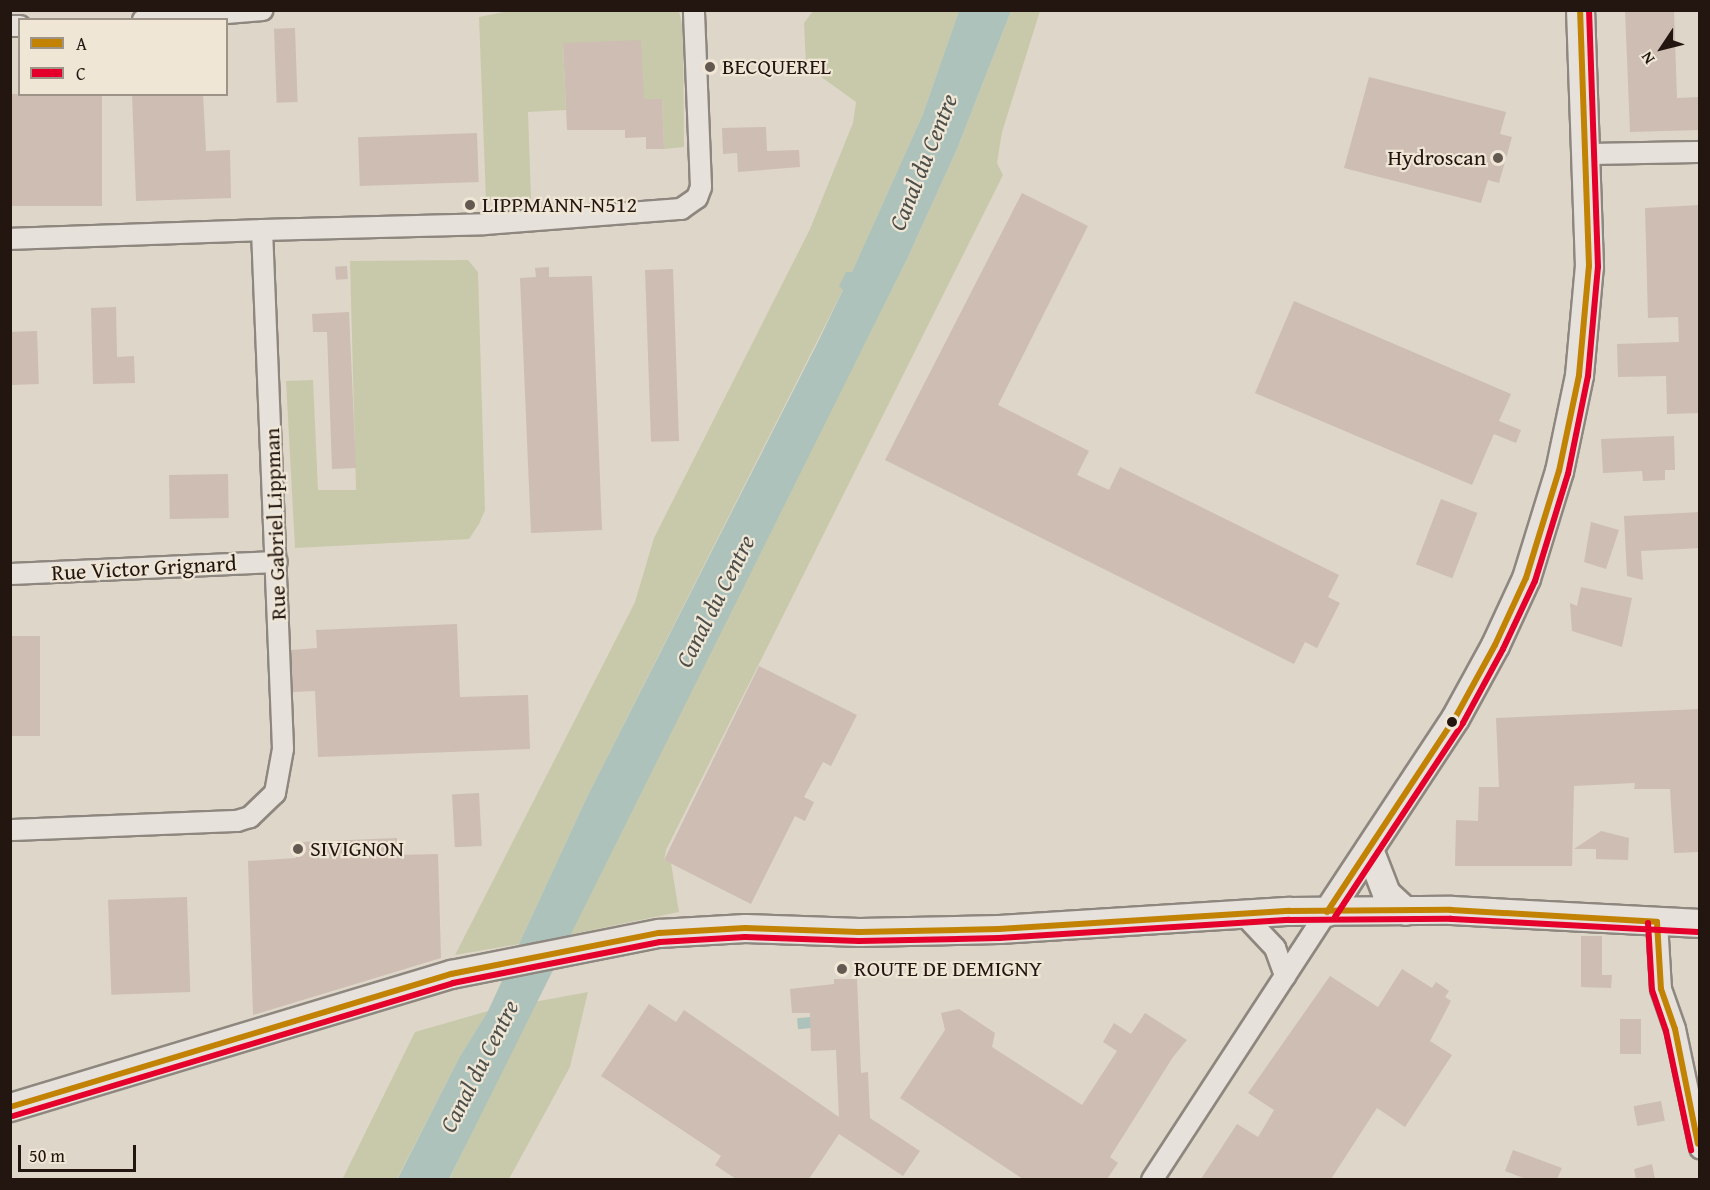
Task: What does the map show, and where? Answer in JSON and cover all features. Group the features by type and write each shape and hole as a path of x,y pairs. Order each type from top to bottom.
{"main road":[{"path":"1327,912 1455,718 1495,645 1526,578 1559,471 1579,375 1589,266 1587,154 1580,10"},
{"path":"1369,849 1386,893 1406,911"},
{"path":"10,1107 474,968 659,933 745,928 858,932 999,929 1243,914 1406,911 1700,923"}],"street":[{"path":"167,18 263,10"},
{"path":"10,239 486,224 681,209 697,198 700,187 693,10"},
{"path":"1587,154 1700,152"},
{"name":"Rue Gabriel Lippman","path":"10,830 237,821 261,810 275,793 283,750 262,230"},
{"name":"Rue Victor Grignard","path":"10,574 277,562"},
{"path":"1152,1179 1327,912"},
{"path":"1243,914 1275,948 1285,976"},
{"path":"1657,922 1661,989 1675,1029 1700,1148"}],"green space":[{"path":"514,10 679,11 683,29 684,147 664,149 662,99 644,99 563,43 566,110 528,112 531,199 486,201 479,17"},
{"path":"813,11 959,11 923,114 852,272 587,797 519,944 455,955 635,602 654,538 810,229 853,123 856,102 806,66 804,23"},
{"path":"1011,11 1040,11 1002,132 997,163 1003,175 666,850 664,860 671,863 679,912 568,935 908,257 957,149"},
{"path":"468,260 478,272 485,510 479,524 469,539 295,548 286,381 313,380 318,490 356,490 350,261"},
{"path":"588,992 570,1067 509,1179 449,1180 534,1002"},
{"path":"488,1011 459,1058 397,1179 342,1180 415,1032"}],"water":[{"name":"Canal du Centre","path":"959,11 1011,11 957,149 908,257 449,1179 397,1180 459,1058 488,1011 587,797 817,344 843,290 839,286 846,272 852,272 923,114"},
{"path":"822,1016 823,1027 798,1029 797,1018"}],"building":[{"path":"1625,10 1674,10 1677,98 1700,97 1700,130 1630,132"},
{"path":"295,28 298,102 277,103 274,29"},
{"path":"641,40 644,99 662,99 664,149 646,149 646,137 625,138 625,130 567,130 563,43"},
{"path":"1369,77 1506,112 1500,134 1512,137 1499,183 1488,180 1481,203 1344,168"},
{"path":"10,94 18,94 18,96 102,96 102,206 10,206"},
{"path":"132,96 203,96 206,151 230,150 231,198 136,201"},
{"path":"766,127 767,151 799,150 800,167 738,172 737,153 723,154 722,128"},
{"path":"477,133 479,182 360,186 358,137"},
{"path":"1022,193 1088,226 998,405 1089,451 1077,475 1109,490 1120,467 1339,575 1328,597 1340,603 1317,648 1305,642 1294,664 885,460"},
{"path":"1700,205 1700,413 1667,414 1666,376 1618,377 1617,344 1679,342 1678,317 1648,318 1645,208"},
{"path":"347,266 348,279 336,280 335,267"},
{"path":"549,267 549,277 592,276 602,530 531,533 520,278 536,277 535,268"},
{"path":"673,269 679,441 651,442 645,270"},
{"path":"1294,301 1511,394 1499,421 1521,430 1516,443 1494,434 1472,485 1255,393"},
{"path":"116,307 117,357 134,356 135,383 93,384 91,308"},
{"path":"349,312 356,468 332,469 327,332 313,332 312,314"},
{"path":"37,331 39,384 12,385 10,332"},
{"path":"1674,436 1675,470 1665,470 1665,480 1643,481 1642,471 1603,473 1601,439"},
{"path":"228,474 229,518 170,519 169,475"},
{"path":"1441,499 1477,513 1452,578 1416,564"},
{"path":"1700,512 1700,548 1641,551 1643,580 1627,576 1624,516"},
{"path":"1591,522 1619,530 1606,569 1584,562"},
{"path":"1581,587 1632,598 1622,647 1572,631 1570,603 1577,606"},
{"path":"457,624 460,697 528,695 530,749 318,757 315,691 293,692 291,650 317,648 316,630"},
{"path":"10,636 40,636 40,736 10,736"},
{"path":"759,666 857,715 831,766 823,762 804,797 814,802 805,821 795,816 751,904 664,860"},
{"path":"1700,709 1700,852 1674,853 1670,789 1634,789 1635,783 1574,786 1572,866 1455,866 1456,820 1478,821 1479,787 1499,787 1496,718"},
{"path":"479,793 482,846 455,847 452,794"},
{"path":"1601,831 1629,838 1628,860 1596,859 1596,849 1574,849"},
{"path":"397,838 397,855 438,854 441,958 253,1015 248,861 296,858 295,844 301,842"},
{"path":"187,897 190,992 111,995 108,900"},
{"path":"1581,936 1602,936 1602,975 1612,975 1611,988 1581,987"},
{"path":"1402,969 1432,988 1436,982 1449,991 1445,997 1451,1001 1430,1041 1452,1055 1405,1127 1377,1108 1331,1179 1201,1179 1237,1124 1258,1137 1274,1110 1248,1093 1330,976 1378,1007"},
{"path":"834,979 857,979 861,1073 868,1072 870,1118 920,1151 903,1176 839,1134 809,1179 736,1179 715,1165 721,1156 601,1076 649,1004 676,1022 684,1010 839,1117 836,1050 811,1051 810,1013 792,1013 790,989 834,984"},
{"path":"959,1009 995,1033 992,1047 1082,1105 1117,1051 1103,1042 1114,1023 1131,1034 1145,1013 1187,1040 1173,1057 1110,1157 1118,1163 1107,1179 1023,1179 900,1098 945,1030 941,1013"},
{"path":"1620,1019 1641,1019 1641,1054 1620,1054"},
{"path":"1661,1101 1665,1121 1637,1126 1634,1106"},
{"path":"1513,1150 1562,1168 1557,1179 1526,1179 1505,1171"},
{"path":"1652,1164 1655,1179 1636,1179 1634,1169"}],"transit line":[{"name":"A","path":"1327,912 1455,718 1495,645 1526,578 1559,471 1579,375 1589,266 1580,10"},
{"name":"C","path":"1335,917 1463,723 1503,649 1535,581 1568,474 1588,376 1598,267 1589,10"},
{"name":"A","path":"10,1107 451,974 659,933 745,928 859,932 999,929 1289,911 1451,910 1657,922 1661,989 1675,1029 1698,1144"},
{"name":"C","path":"13,1116 453,983 660,942 745,937 859,941 999,938 1289,920 1451,919 1700,932"},
{"name":"C","path":"1648,923 1652,990 1666,1031 1691,1150"}],"place":[{"name":"BECQUEREL","path":"710,67"},
{"name":"Hydroscan","path":"1498,158"},
{"name":"LIPPMANN-N512","path":"470,205"},
{"name":"SIVIGNON","path":"298,849"},
{"name":"ROUTE DE DEMIGNY","path":"842,969"}]}
